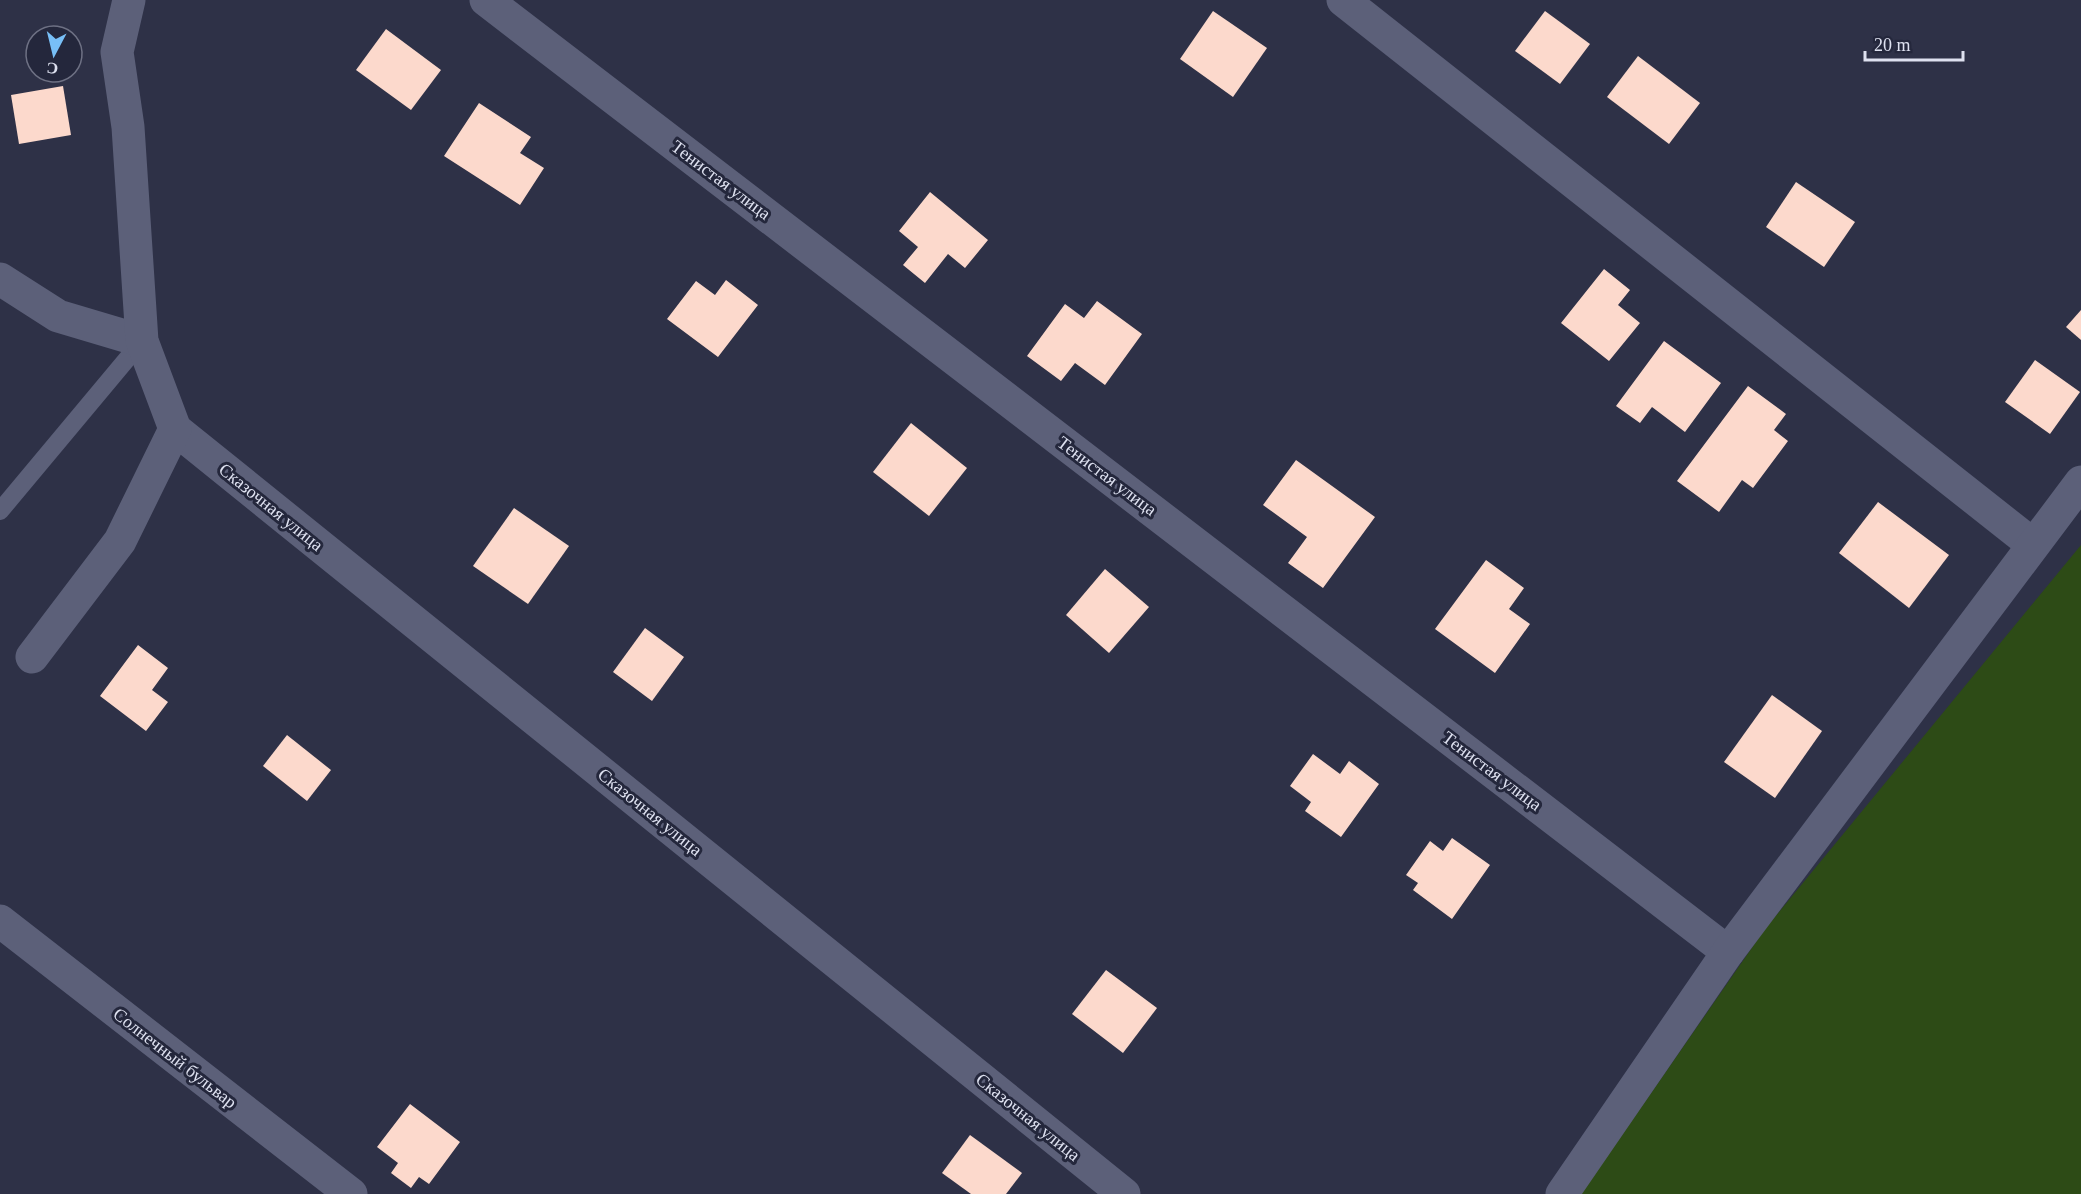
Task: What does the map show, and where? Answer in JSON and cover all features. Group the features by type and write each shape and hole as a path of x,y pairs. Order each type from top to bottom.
{"street":[{"path":"32,657 120,541 175,429 142,341 128,127 117,52 129,0"},
{"name":"Тенистая улица","path":"486,0 1728,952"},
{"path":"1342,0 2032,544"},
{"path":"0,279 58,316 142,341"},
{"name":"Сказочная улица","path":"175,429 1124,1194"},
{"path":"1562,1194 1728,952 2032,544 2081,482"},
{"name":"Солнечный бульвар","path":"0,921 351,1194"}],"lane":[{"path":"0,511 142,341"}],"green space":[{"path":"2081,545 2081,1194 1581,1194 1765,929"}],"building":[{"path":"1213,11 1267,48 1233,97 1180,59"},
{"path":"1545,11 1590,44 1560,84 1515,51"},
{"path":"386,29 441,70 411,110 356,70"},
{"path":"1638,56 1700,103 1669,144 1607,97"},
{"path":"63,86 71,135 19,144 11,95"},
{"path":"479,103 531,137 520,153 544,168 520,205 444,156"},
{"path":"1796,182 1855,222 1824,267 1766,227"},
{"path":"930,192 988,240 965,268 948,254 925,283 903,265 918,247 899,231"},
{"path":"1604,269 1630,290 1618,305 1640,323 1609,361 1561,323"},
{"path":"726,280 758,305 718,357 667,319 696,281 715,295"},
{"path":"1097,301 1142,334 1105,385 1075,363 1061,381 1027,356 1065,304 1084,318"},
{"path":"2081,310 2081,340 2066,327"},
{"path":"1664,341 1721,383 1685,432 1652,407 1640,423 1616,406"},
{"path":"2035,360 2080,392 2050,434 2005,402"},
{"path":"1748,386 1786,414 1774,430 1788,441 1753,488 1742,480 1719,512 1677,481"},
{"path":"911,423 967,468 929,516 873,472"},
{"path":"1296,460 1375,517 1323,588 1288,563 1307,537 1263,505"},
{"path":"1878,502 1949,555 1909,608 1839,553"},
{"path":"514,508 569,546 528,604 473,566"},
{"path":"1486,560 1524,588 1509,609 1530,624 1495,673 1435,629"},
{"path":"1105,569 1149,607 1109,653 1066,615"},
{"path":"645,628 684,657 652,701 613,672"},
{"path":"138,645 168,668 152,690 168,702 146,731 100,696"},
{"path":"1772,695 1822,731 1775,798 1724,762"},
{"path":"287,735 331,770 307,801 263,766"},
{"path":"1313,754 1340,774 1349,761 1379,784 1341,837 1305,811 1311,802 1290,786"},
{"path":"1452,838 1490,865 1452,919 1413,890 1418,883 1406,875 1430,841 1443,851"},
{"path":"1106,970 1157,1008 1123,1053 1072,1014"},
{"path":"410,1104 460,1142 429,1184 419,1177 411,1188 391,1173 398,1163 377,1147"},
{"path":"970,1135 1022,1173 1006,1194 971,1194 942,1173"}]}
